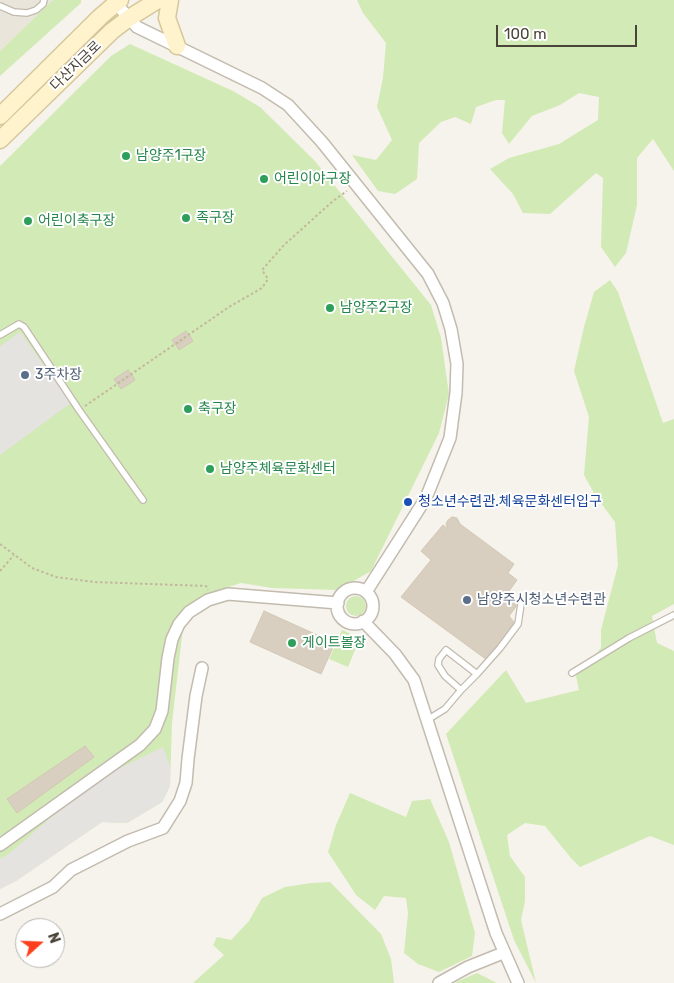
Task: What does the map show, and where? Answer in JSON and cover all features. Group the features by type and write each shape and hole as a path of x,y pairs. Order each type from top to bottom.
{"street":[{"name":"다산지금로","path":"0,140 112,31 158,0"},
{"path":"170,0 167,18 177,46"},
{"name":"다산지금로","path":"0,116 116,1"},
{"path":"116,1 137,26 262,88 288,105 322,142 428,274 443,303 451,329 457,364 456,393 450,438 426,498 366,592"},
{"path":"356,588 366,592 371,596 373,608 371,614 363,621 357,623 346,621 339,612 338,603 341,596 350,589 356,588"},
{"path":"0,845 140,745 155,729 162,711 172,639 179,624 189,612 208,600 228,594 338,603"},
{"path":"363,621 395,654 414,680 503,953 518,983"},
{"path":"0,914 53,887 72,870 128,841 162,828 180,801 186,783 196,696 202,668"},
{"path":"439,983 468,967 503,953"}],"lane":[{"path":"0,6 14,12 27,13 36,10 44,0"},
{"path":"0,335 19,324 24,327 79,410 143,500"},
{"path":"426,720 445,708 500,648 518,624 521,604"},
{"path":"572,673 629,638 674,615"},
{"path":"461,690 445,676 438,665 439,659 446,650 477,674"}],"path":[{"path":"79,410 229,307 262,288 268,279 262,270 284,245 355,184"},
{"path":"0,544 32,568 56,577 94,582 206,586 214,598"},
{"path":"0,571 14,555"}],"shaded area":[{"path":"0,0 53,0 0,51"},
{"name":"3주차장","path":"20,332 71,403 0,455 0,346"},
{"path":"163,747 170,766 170,786 162,802 127,823 102,822 16,881 0,889 0,859 10,853 57,812 112,772"}],"green space":[{"path":"53,0 81,0 81,3 0,76 0,51"},
{"path":"357,0 674,0 674,171 653,139 637,158 637,205 626,253 615,267 601,247 603,178 596,173 550,214 523,213 513,194 490,169 509,158 559,144 598,120 599,97 579,93 560,105 532,116 509,144 502,133 505,100 496,100 476,107 471,124 455,117 441,122 419,143 417,179 395,194 378,191 352,155 376,160 392,140 377,107 383,78 386,43 363,13"},
{"name":"남양주체육문화센터","path":"130,44 233,91 260,107 314,160 431,305 441,338 449,394 439,433 371,571 338,590 272,588 241,583 219,590 185,610 172,723 170,786 162,802 127,823 102,822 16,881 0,889 0,166 111,56"},
{"path":"610,280 618,292 663,423 674,419 674,604 652,616 657,643 674,651 674,845 650,836 580,867 545,826 525,823 507,835 510,856 525,877 525,901 521,920 536,983 514,940 446,734 506,670 526,703 579,690 576,676 601,648 601,630 618,565 615,522 595,495 584,475 589,417 574,371 594,292"},
{"path":"352,596 360,596 366,602 366,610 360,616 352,616 346,610 346,602"},
{"path":"342,630 360,638 348,667 329,659"},
{"path":"350,793 406,817 412,801 430,799 449,842 475,933 472,956 439,972 418,964 404,953 408,913 406,898 384,896 375,910 356,895 328,852 336,825"},
{"path":"330,882 381,934 391,959 394,983 193,983 224,955 213,945 217,937 231,940 249,921 262,898 285,887"},
{"path":"477,973 497,983 455,983 456,982"}],"building":[{"path":"186,331 189,335 175,345 172,340"},
{"path":"190,336 193,341 179,350 176,345"},
{"path":"128,370 131,374 117,384 114,379"},
{"path":"132,375 135,380 121,389 118,385"},
{"path":"452,517 457,518 460,524 514,564 508,573 517,580 507,594 518,604 509,616 514,622 510,628 512,630 487,660 401,597 431,560 421,551 443,525 448,529 446,524"},
{"name":"게이트볼장","path":"264,611 335,643 321,674 250,642"},
{"path":"85,746 94,757 17,813 7,799"}],"place":[{"name":"남양주1구장","path":"126,156"},
{"name":"어린이야구장","path":"264,179"},
{"name":"족구장","path":"186,218"},
{"name":"어린이축구장","path":"28,221"},
{"name":"남양주2구장","path":"330,308"},
{"name":"3주차장","path":"25,375"},
{"name":"축구장","path":"188,409"},
{"name":"남양주체육문화센터","path":"210,469"},
{"name":"청소년수련관.체육문화센터입구","path":"408,502"},
{"name":"남양주시청소년수련관","path":"467,600"},
{"name":"게이트볼장","path":"292,643"}]}
